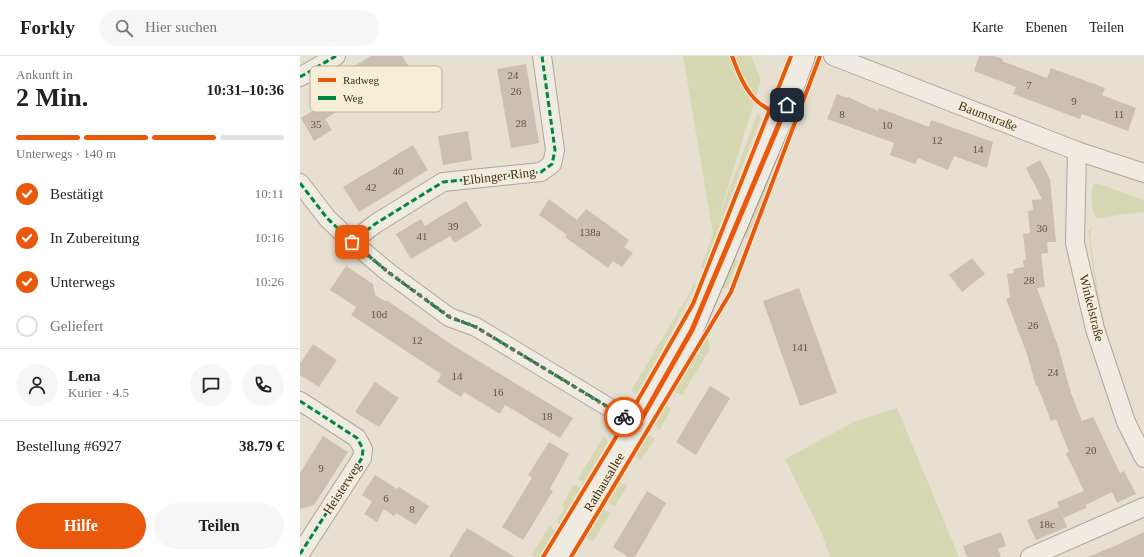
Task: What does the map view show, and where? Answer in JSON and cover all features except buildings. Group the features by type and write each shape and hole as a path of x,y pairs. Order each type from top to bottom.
{"street":[{"path":"319,66 336,56"},
{"name":"Elbinger Ring","path":"352,242 375,224 443,182 541,172 552,164 555,150 542,56"},
{"name":"Rathausallee","path":"558,557 638,425 692,330 782,118 804,56"},
{"name":"Baumstraße","path":"833,56 1077,151 1144,173"},
{"path":"300,77 310,71"},
{"name":"Winkelstraße","path":"1077,151 1075,243 1096,329 1126,422 1144,458"},
{"path":"300,183 327,218 352,242 388,272 450,317 476,327 638,425"},
{"name":"Heisterweg","path":"300,401 357,438 363,449 362,458 300,554"},
{"path":"1030,557 1144,507"}],"green space":[{"path":"683,56 751,56 761,80 717,223 758,112 761,118 703,269 701,267 713,234"},
{"path":"772,176 747,238 743,236 762,191"},
{"path":"1094,184 1099,184 1144,200 1144,212 1096,218 1093,211 1092,201"},
{"path":"1092,227 1091,246 1102,309 1110,344 1127,393 1126,394 1104,329 1094,276 1088,231"},
{"path":"735,259 738,260 727,287 722,289"},
{"path":"694,284 696,285 637,394 631,391 689,294"},
{"path":"705,336 709,343 709,351 682,395 674,391"},
{"path":"666,405 671,409 660,430 654,426"},
{"path":"897,408 959,557 830,557 822,534 785,459 856,421"},
{"path":"648,435 655,439 641,460 635,457"},
{"path":"604,436 608,442 584,482 578,479"},
{"path":"620,482 627,486 615,506 608,502"},
{"path":"574,484 580,488 559,524 556,522 564,509 562,505"},
{"path":"604,509 610,513 593,542 586,538"},
{"path":"549,526 555,530 539,557 531,556"}],"marked path":[{"path":"319,66 336,56"},
{"path":"352,242 375,224 443,182 541,172 552,164 555,150 542,56"},
{"path":"300,77 310,71"},
{"path":"300,183 327,218 352,242 388,272 449,317 476,327 638,425"},
{"path":"300,401 357,438 363,449 362,458 300,554"}],"cycle path":[{"path":"732,56 742,81 753,98 782,117"},
{"path":"543,557 627,419 693,304 791,56"},
{"path":"571,557 731,292 820,56"}],"way so far":[{"path":"352,242 388,272 450,317 476,327 624,417"}],"route":[{"path":"624,417 638,425 692,330 787,105"}]}
